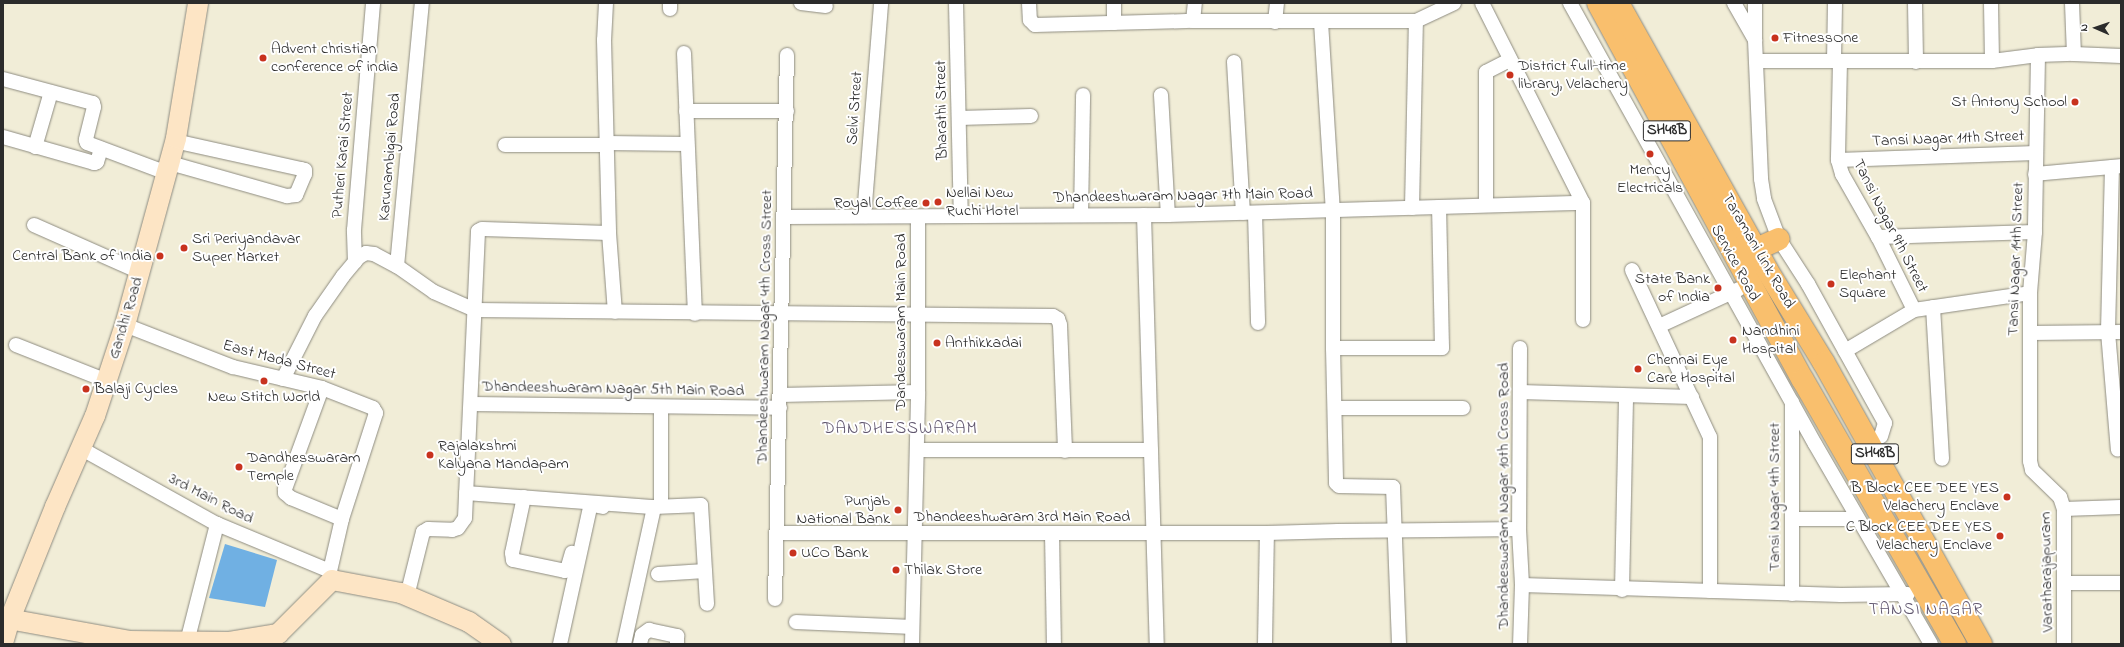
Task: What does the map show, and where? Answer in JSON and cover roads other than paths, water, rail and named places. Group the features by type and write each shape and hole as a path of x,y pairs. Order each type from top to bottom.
{"main road":[{"name":"Taramani Link Road","path":"1598,3 1737,259 1741,288 1781,347 1955,644"},
{"name":"Taramani Link Road","path":"1618,3 1756,249 1824,363 1981,644"},
{"path":"1737,259 1779,239"},
{"path":"1782,294 1780,315 1781,347 1968,644"}],"street":[{"name":"Gandhi Road","path":"3,644 7,619 55,507 82,449 107,381 125,325 175,141 198,3"},
{"name":"Putheri Karai Street","path":"355,262 354,230 373,3"},
{"name":"Karunambigai Road","path":"397,266 422,3"},
{"path":"606,3 604,40 608,233 615,312"},
{"path":"800,3 826,6"},
{"name":"Selvi Street","path":"864,216 881,3"},
{"name":"Bharathi Street","path":"956,3 961,216"},
{"path":"1029,3 1030,20 1035,25 1193,21 1416,21 1454,3"},
{"path":"1114,3 1114,23"},
{"path":"1193,21 1195,3"},
{"path":"1274,22 1277,3"},
{"path":"1482,3 1583,203 1583,320"},
{"name":"Service Road","path":"1570,3 1741,288"},
{"path":"1734,3 1755,40"},
{"path":"1755,3 1755,40 1761,179 1764,199 1779,239 1808,284 1885,423 1881,436"},
{"name":"Tansi Nagar 9th Street","path":"1834,3 1837,61 1838,160 1842,174 1878,238 1914,310"},
{"path":"1915,3 1916,62"},
{"path":"1991,3 1992,61"},
{"path":"2072,3 2074,54"},
{"path":"1412,208 1416,21"},
{"path":"1321,22 1333,211 1333,348 1336,483 1339,486 1393,486 1399,644"},
{"path":"684,53 695,314"},
{"path":"1756,62 1992,61 2038,54 2121,56"},
{"name":"Tansi Nagar 14th Street","path":"2030,465 2030,293 2035,232 2038,54"},
{"name":"Dhandeeshwaram Nagar 4th Cross Street","path":"775,599 787,111 787,55"},
{"path":"1486,205 1486,72 1510,60"},
{"path":"1234,62 1258,323"},
{"path":"3,79 93,103 94,107 86,141 168,167 287,196 296,195 305,174 305,170 175,141"},
{"path":"35,147 52,92"},
{"path":"1081,215 1083,95"},
{"path":"1161,95 1168,215"},
{"path":"686,111 787,111"},
{"path":"959,118 1031,116"},
{"path":"3,137 94,164 108,148"},
{"path":"505,145 687,144"},
{"name":"Tansi Nagar 11th Street","path":"1838,160 2036,153"},
{"path":"2035,174 2116,167 2114,332 2118,450"},
{"name":"Dhandeeshwaram Nagar 7th Main Road","path":"784,217 1168,215 1583,203"},
{"path":"1333,348 1442,348 1439,207"},
{"path":"1144,215 1157,644"},
{"name":"Dandeeswaram Main Road","path":"912,644 918,392 918,217"},
{"path":"34,225 140,272"},
{"path":"407,596 423,532 428,529 452,530 458,528 465,518 475,310 477,232 479,229 608,233"},
{"path":"1878,238 2035,232"},
{"path":"283,379 315,316 355,262 366,254 374,254 397,266 434,292 475,310 695,314 1053,316 1058,319 1065,451"},
{"path":"1632,270 1692,397 1711,442 1710,591"},
{"path":"1659,326 1741,288"},
{"path":"1845,351 1914,310 2030,293"},
{"path":"1933,307 1942,459"},
{"name":"East Mada Street","path":"125,325 233,367 322,388 371,406 376,413 342,519"},
{"path":"2030,333 2114,332"},
{"path":"16,345 107,381"},
{"path":"1781,347 1792,399 1857,519 1930,644"},
{"name":"Dhandeeswaram Nagar 10th Cross Road","path":"1520,348 1519,529 1522,585 1520,644"},
{"path":"7,619 129,641 228,643 278,634 331,576 342,519 291,498 285,493 284,489 322,388"},
{"name":"Dhandeeshwaram Nagar 5th Main Road","path":"471,404 661,407 918,392"},
{"path":"1520,392 1692,397"},
{"path":"1622,590 1626,396"},
{"name":"Tansi Nagar 4th Street","path":"1792,399 1792,594"},
{"path":"624,644 655,509 661,407"},
{"path":"1334,408 1463,408"},
{"name":"3rd Main Road","path":"82,449 217,524 331,576"},
{"path":"917,450 1151,450"},
{"name":"Varatharajapuram","path":"2030,465 2032,470 2060,497 2064,509 2064,644"},
{"path":"466,493 587,502 655,509"},
{"path":"524,497 512,553 513,560 562,572 568,570 587,502"},
{"path":"560,644 590,508 593,506 655,509 701,505 707,604"},
{"path":"2064,509 2121,507"},
{"path":"1792,519 1857,519"},
{"path":"187,642 217,524"},
{"name":"Dhandeeshwaram 3rd Main Road","path":"777,533 1267,533 1519,529"},
{"path":"1052,533 1054,644"},
{"path":"1265,644 1267,533"},
{"path":"658,574 705,571"},
{"path":"331,576 407,596 469,622 501,644"},
{"path":"2064,583 2121,583"},
{"path":"1522,585 1622,590 1792,594 1927,594"},
{"path":"796,622 912,627"},
{"path":"640,644 642,635 649,630 677,636 677,644"}],"water":[{"path":"225,544 277,560 265,607 209,598"}],"place":[{"name":"FitnessOne","path":"1775,38"},
{"name":"Advent christian conference of india","path":"263,58"},
{"name":"District full-time library, Velachery","path":"1510,75"},
{"name":"St Antony School","path":"2075,102"},
{"name":"Mency Electricals","path":"1650,154"},
{"name":"Nellai New Ruchi Hotel","path":"938,202"},
{"name":"Royal Coffee","path":"926,203"},
{"name":"Sri Periyandavar Super Market","path":"184,248"},
{"name":"Central Bank of India","path":"160,256"},
{"name":"Elephant Square","path":"1831,284"},
{"name":"State Bank of India","path":"1718,288"},
{"name":"Nandhini Hospital","path":"1733,340"},
{"name":"Anthikkadai","path":"937,343"},
{"name":"Chennai Eye Care Hospital","path":"1638,369"},
{"name":"New Stitch World","path":"264,381"},
{"name":"Balaji Cycles","path":"86,389"},
{"name":"Rajalakshmi Kalyana Mandapam","path":"430,455"},
{"name":"Dandhesswaram Temple","path":"239,467"},
{"name":"B Block CEE DEE YES Velachery Enclave","path":"2007,497"},
{"name":"Punjab National Bank","path":"898,510"},
{"name":"C Block CEE DEE YES Velachery Enclave","path":"2000,536"},
{"name":"UCO Bank","path":"793,553"},
{"name":"Thilak Store","path":"896,570"}],"district":[{"name":"DANDHESSWARAM","path":"900,429"},
{"name":"TANSI NAGAR","path":"1926,610"}]}
